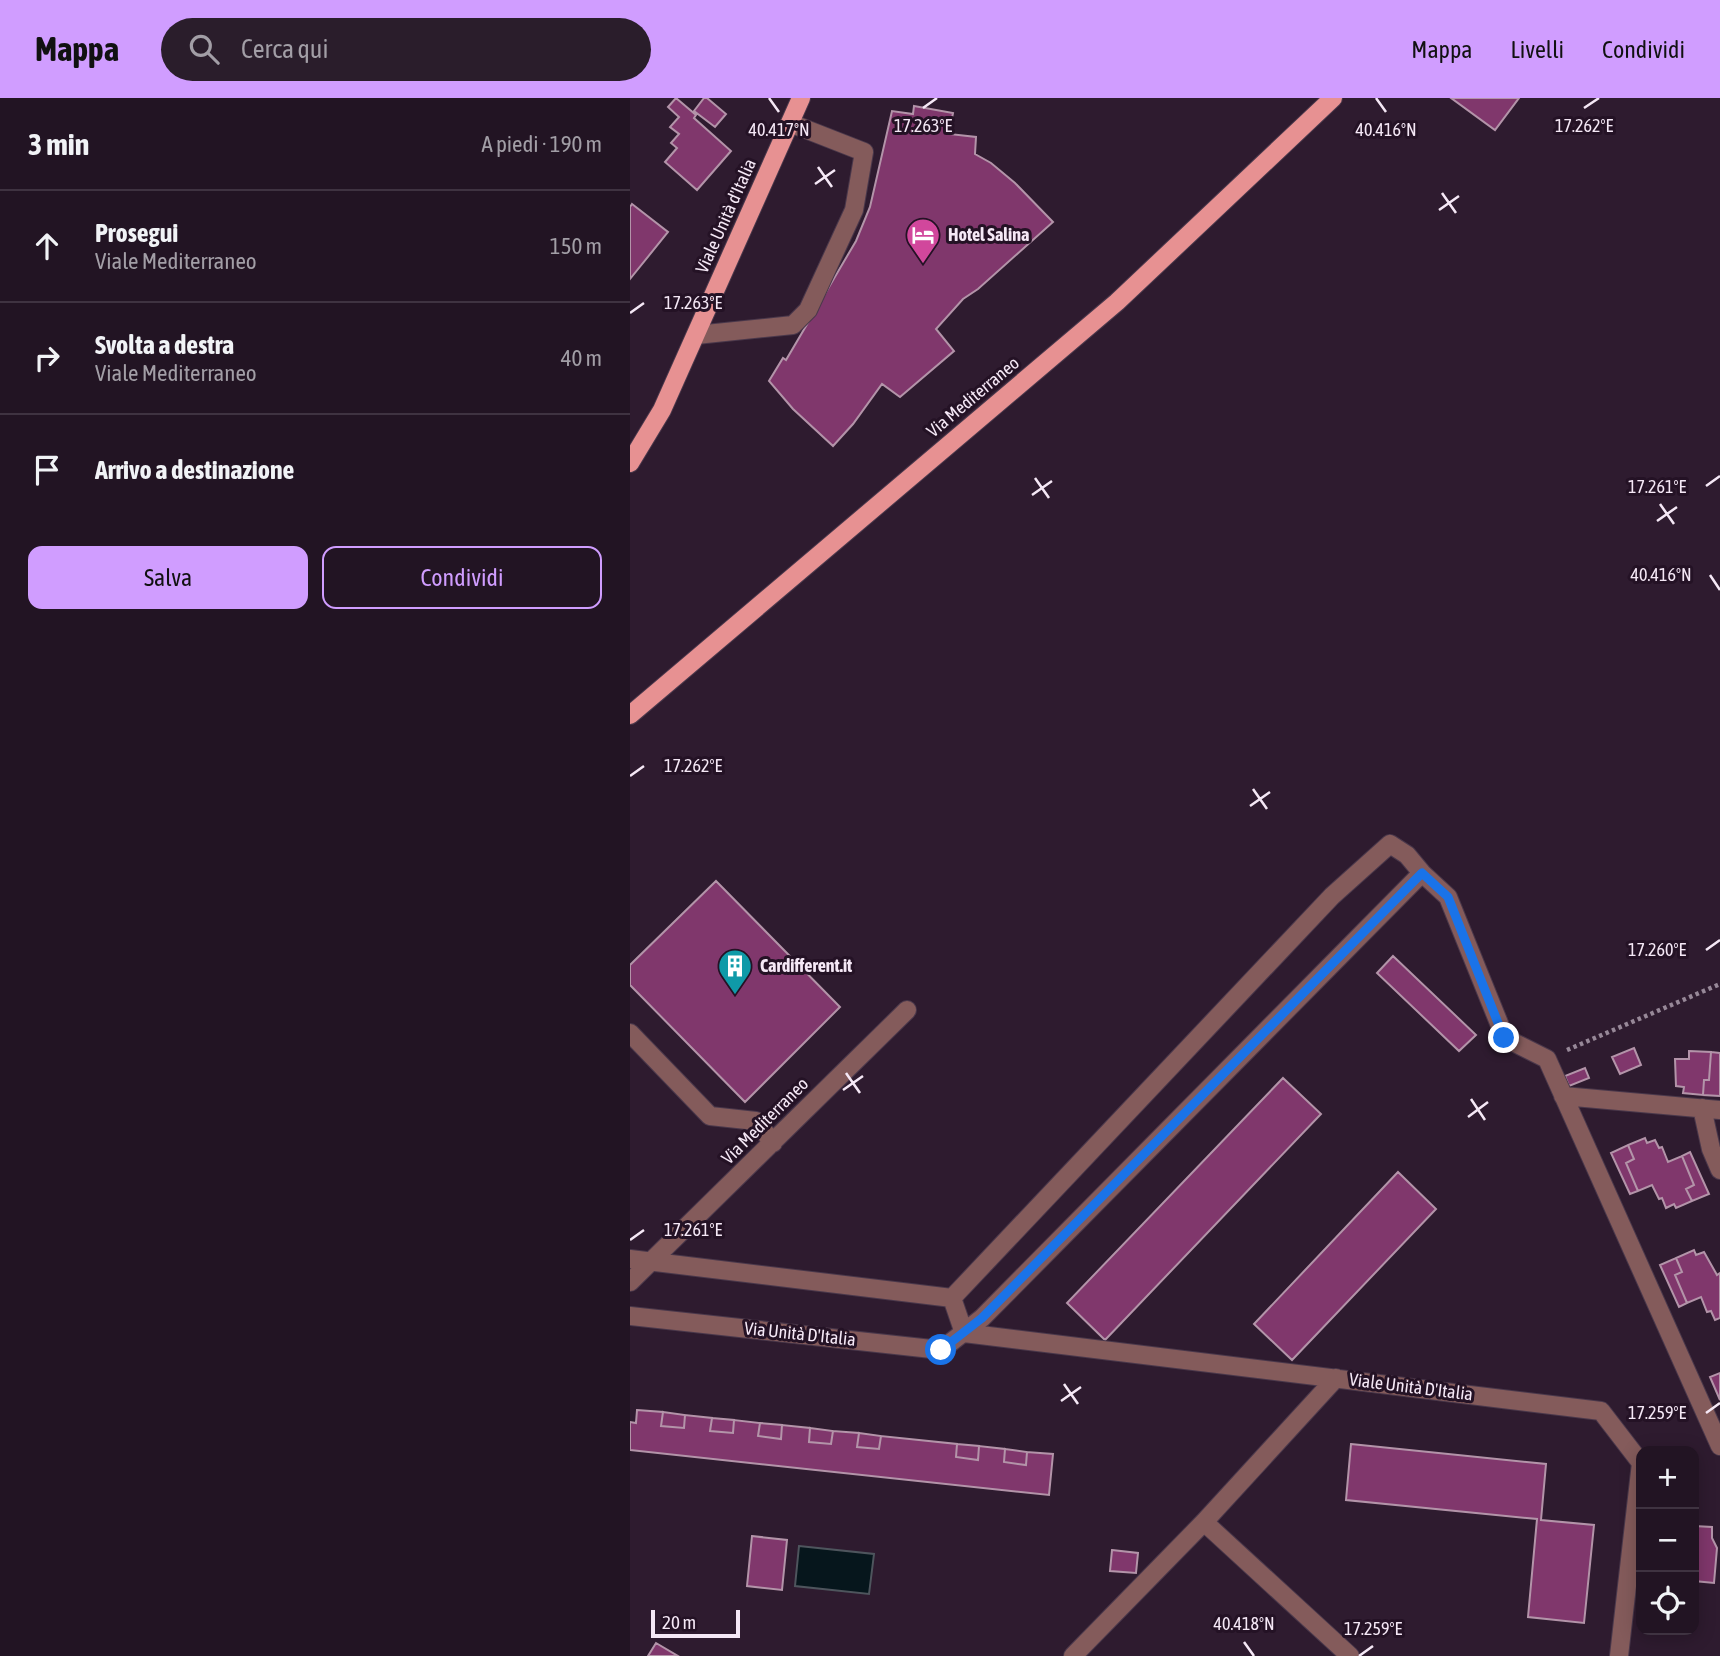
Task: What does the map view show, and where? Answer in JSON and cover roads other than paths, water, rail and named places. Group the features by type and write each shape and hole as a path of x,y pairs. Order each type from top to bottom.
{"main road":[{"name":"Via Mediterraneo","path":"630,715 1117,302 1333,98"},
{"name":"Viale Unità d'Italia","path":"630,463 662,410 800,99"}],"street":[{"path":"696,335 793,325 808,310 854,211 864,152 790,123"},
{"path":"952,1298 1332,896 1390,844 1407,855 1448,897 1504,1038 1547,1059 1720,1446"},
{"name":"Via Unità D'Italia","path":"630,1315 941,1350 992,1308 1422,873"},
{"name":"Via Mediterraneo","path":"630,1282 906,1010"},
{"path":"630,1033 710,1116 756,1121 773,1143"},
{"path":"1563,1096 1711,1109 1711,1149 1720,1170"},
{"path":"630,1259 952,1298"},
{"path":"952,1298 964,1333"},
{"name":"Viale Unità D'Italia","path":"964,1333 1601,1411 1641,1463 1620,1656"},
{"path":"1073,1656 1204,1522 1336,1378"},
{"path":"1204,1522 1350,1656"}],"place":[{"name":"Hotel Salina","path":"923,265"},
{"name":"Cardifferent.it","path":"735,996"}]}
